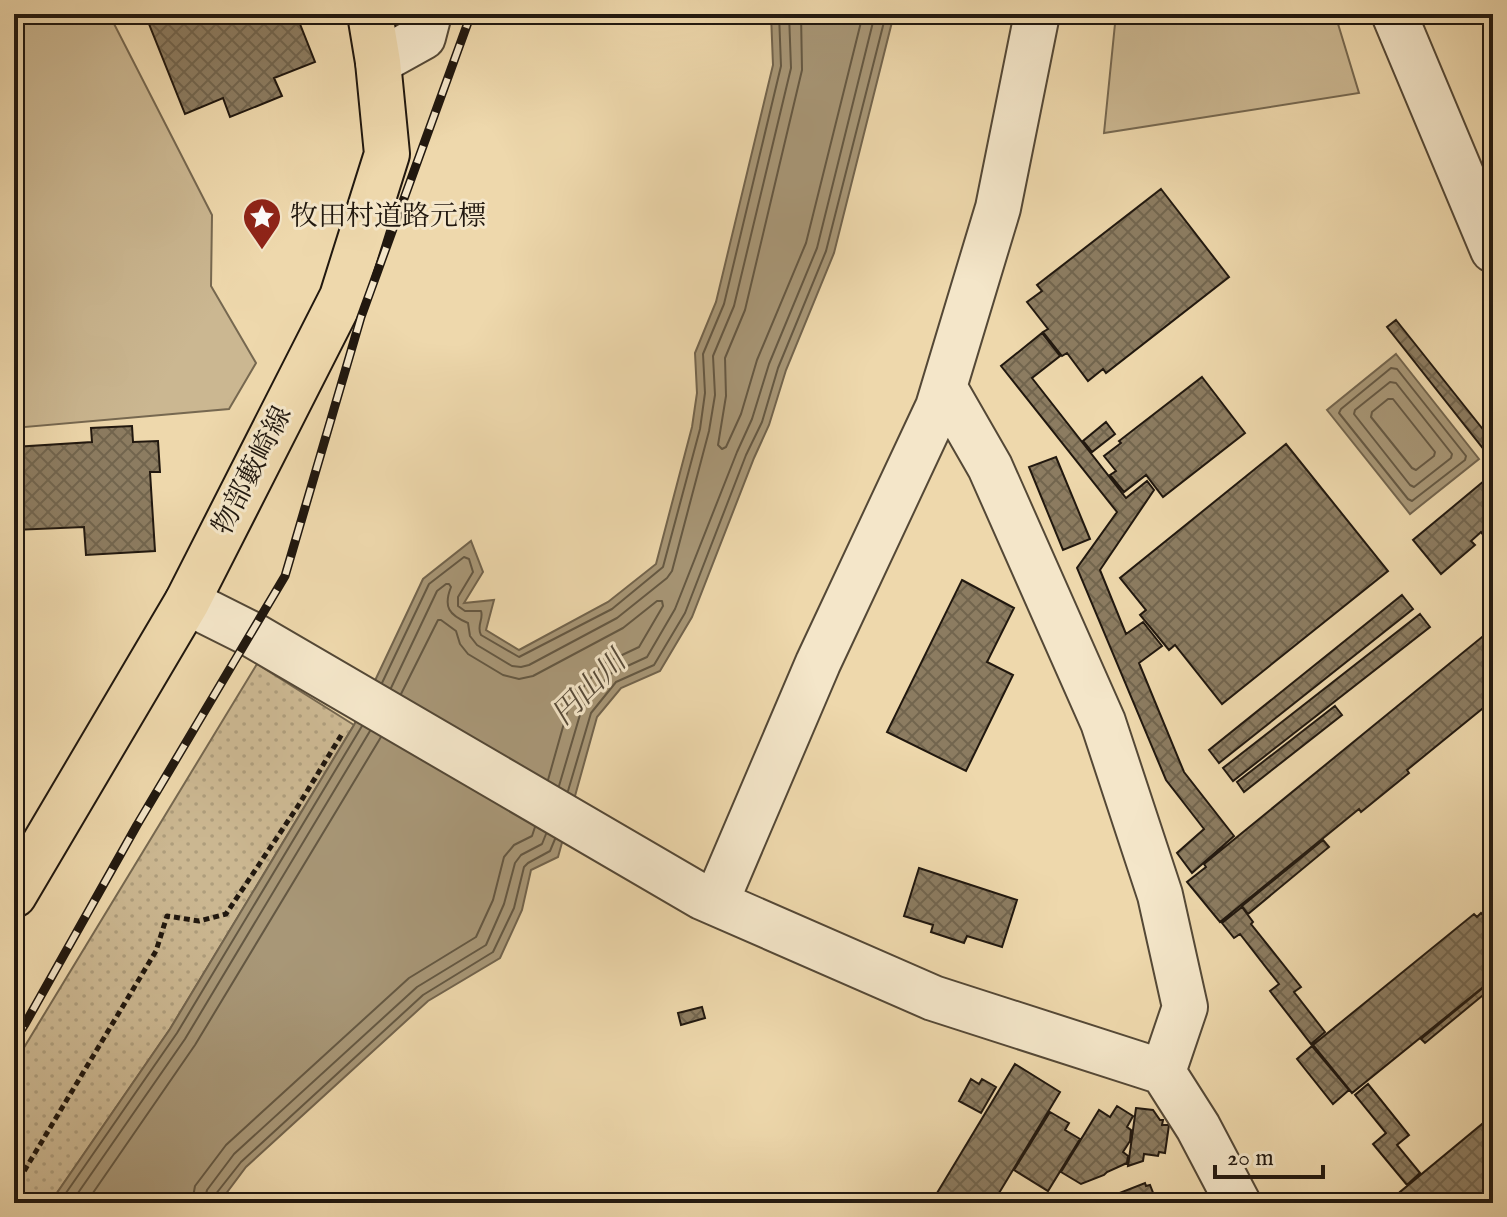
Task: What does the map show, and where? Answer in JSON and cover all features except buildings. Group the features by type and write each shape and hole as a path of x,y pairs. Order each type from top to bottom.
{"main road":[{"name":"物部藪崎線","path":"14,895 187,602 342,297 387,154 370,14"}],"street":[{"path":"378,62 423,37 429,14"},
{"path":"709,899 938,407 998,208 1037,14"},
{"path":"1394,14 1493,250"},
{"path":"944,387 990,467 1103,722 1160,895 1185,1007 1163,1072"},
{"path":"187,602 251,634 709,899 933,998 1163,1072 1198,1127 1238,1203"}],"path":[{"path":"14,1188 156,951 167,916 199,921 226,914 337,743 344,731 341,724"}],"shaded area":[{"path":"14,14 109,14 212,215 211,286 256,363 229,409 14,428"},
{"path":"1116,14 1335,14 1359,93 1104,133"},
{"path":"257,664 354,725 170,1029 50,1203 14,1203 14,1064"}],"water":[{"name":"円山川","path":"771,14 894,14 834,253 692,617 660,671 621,688 597,717 558,857 531,870 522,910 500,958 428,1001 246,1167 219,1203 50,1203 170,1029 354,725 423,579 471,541 483,572 464,603 494,600 486,630 519,650 608,602 656,564 692,427 697,393 695,353 716,302 773,65"},
{"path":"1396,354 1479,459 1410,514 1327,410"}],"railway":[{"path":"14,1041 137,825 285,576 361,317 471,14"}],"place":[{"name":"牧田村道路元標","path":"262,251"}]}
